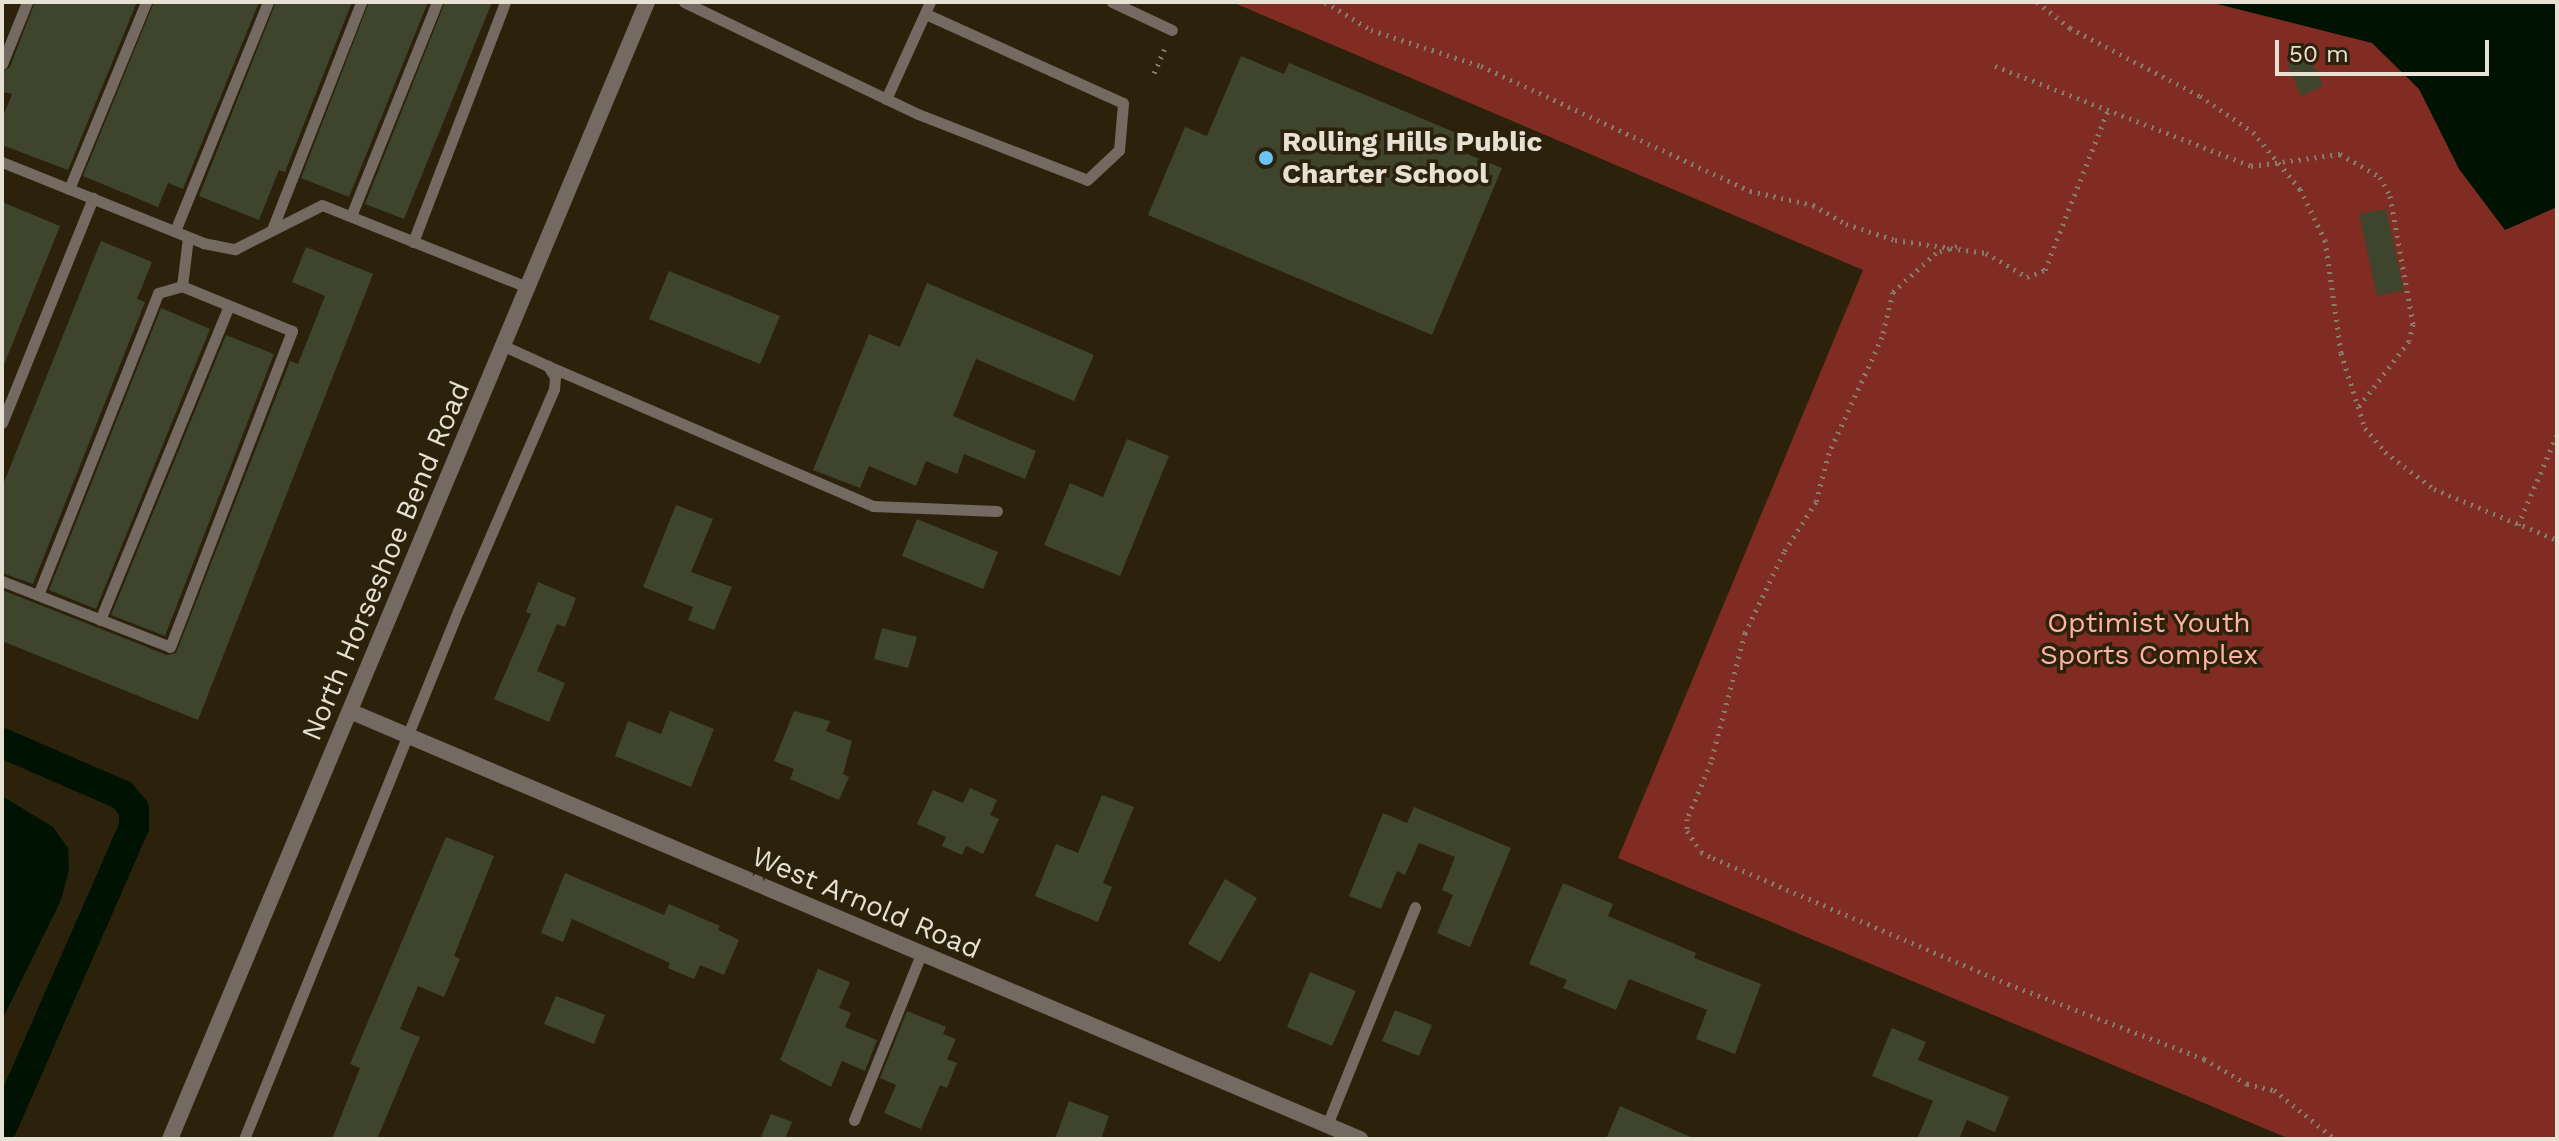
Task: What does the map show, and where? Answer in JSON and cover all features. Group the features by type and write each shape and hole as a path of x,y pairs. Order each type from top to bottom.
{"street":[{"name":"North Horseshoe Bend Road","path":"170,1139 352,712 647,2"},
{"name":"West Arnold Road","path":"352,712 1360,1139"}],"lane":[{"path":"2,64 27,2"},
{"path":"69,189 146,2"},
{"path":"175,231 268,2"},
{"path":"273,227 361,2"},
{"path":"351,216 437,2"},
{"path":"413,242 505,2"},
{"path":"684,2 886,99 1087,180 1119,150 1123,103 926,14"},
{"path":"886,99 930,2"},
{"path":"1112,2 1172,30"},
{"path":"2,162 188,237 235,249 273,227 322,205 529,288"},
{"path":"2,423 93,198"},
{"path":"182,286 188,237"},
{"path":"2,581 170,647 292,331 182,286 158,293 38,595"},
{"path":"100,620 229,306"},
{"path":"504,346 873,506 997,511"},
{"path":"244,1139 411,738 458,611 554,389 548,366"},
{"path":"1327,1125 1415,907"},
{"path":"854,1120 921,954"}],"path":[{"path":"1325,2 1371,30 1481,66 1750,191 1813,205 1846,224 1895,240 1957,246 1986,253 2027,277 2045,270 2108,110"},
{"path":"2037,2 2090,40 2230,115 2282,165 2325,240 2341,353 2357,409 2375,440 2411,475 2557,540"},
{"path":"1154,73 1172,30"},
{"path":"1995,66 2251,166 2282,165 2319,153 2340,154 2371,169 2390,196 2413,324 2409,341 2357,409"},
{"path":"1957,246 1936,253 1893,292 1882,337 1829,453 1816,502 1784,552 1745,633 1711,762 1687,819 1687,831 1701,852 1713,858 2020,989 2204,1059 2247,1084 2274,1090 2335,1139"},
{"path":"2518,525 2557,435"}],"green space":[{"name":"Optimist Youth Sports Complex","path":"1232,2 2557,2 2557,1139 2290,1139 1618,858 1863,270"}],"shaded area":[{"path":"2209,2 2557,2 2557,207 2505,230 2459,169 2419,89 2372,43"},
{"path":"2,796 53,827 68,848 69,870 61,900 2,1020"}],"building":[{"path":"35,2 137,2 68,170 2,145 2,119 12,94 2,92 2,72 10,67"},
{"path":"154,2 259,2 183,189 168,183 158,207 83,176"},
{"path":"276,2 352,2 285,172 279,170 259,220 199,196"},
{"path":"369,2 428,2 349,197 301,178"},
{"path":"445,2 492,2 404,219 365,204"},
{"path":"2309,54 2323,86 2301,96 2287,64"},
{"path":"1241,56 1284,74 1289,63 1466,137 1460,151 1502,168 1432,335 1148,215 1185,127 1207,136"},
{"path":"2,202 60,226 3,367 2,367"},
{"path":"2386,209 2404,290 2377,296 2359,214"},
{"path":"101,241 152,262 137,299 145,302 33,584 2,573 2,487"},
{"path":"306,247 373,274 198,720 2,641 2,590 167,655 176,653 290,361 298,364 325,296 292,282"},
{"path":"669,271 780,316 760,364 649,319"},
{"path":"927,283 1094,355 1074,401 976,359 953,416 1036,451 1025,479 964,454 957,474 926,461 916,486 869,466 860,488 813,470 869,334 900,347"},
{"path":"161,308 210,329 96,609 49,590"},
{"path":"226,335 274,354 165,636 111,615"},
{"path":"1127,439 1169,456 1120,576 1044,545 1070,483 1103,497"},
{"path":"676,505 713,519 691,572 732,587 714,630 688,620 693,607 643,587"},
{"path":"917,519 998,552 983,589 902,556"},
{"path":"538,582 576,598 565,627 557,624 537,671 565,683 549,722 494,699 531,614 526,612"},
{"path":"882,628 917,637 908,668 874,659"},
{"path":"670,711 714,729 691,787 615,756 628,721 661,734"},
{"path":"794,711 830,721 826,731 852,741 843,774 849,777 839,800 790,779 794,769 774,761"},
{"path":"970,788 997,800 990,815 999,819 983,854 966,846 962,855 942,846 946,837 917,824 933,790 963,803"},
{"path":"1102,795 1134,807 1103,883 1112,887 1098,922 1035,896 1056,844 1078,853"},
{"path":"1414,807 1511,848 1470,947 1437,933 1453,895 1442,890 1455,857 1419,843 1405,875 1397,871 1381,909 1349,896 1383,813 1407,823"},
{"path":"446,837 494,856 454,956 460,959 444,997 418,986 400,1029 420,1037 377,1139 332,1139 360,1068 350,1064"},
{"path":"565,873 664,915 669,904 720,926 718,930 739,940 724,975 700,965 694,979 668,968 670,963 572,919 563,942 541,933"},
{"path":"1225,879 1257,898 1220,962 1188,944"},
{"path":"1563,883 1613,904 1608,916 1696,953 1694,958 1761,984 1735,1054 1696,1039 1707,1010 1629,979 1616,1010 1563,988 1567,980 1529,964"},
{"path":"818,969 850,982 839,1008 851,1013 845,1027 877,1040 865,1071 842,1061 831,1087 780,1060"},
{"path":"1310,972 1356,991 1332,1046 1287,1027"},
{"path":"556,996 605,1015 594,1044 544,1024"},
{"path":"1395,1010 1432,1025 1419,1056 1382,1041"},
{"path":"907,1011 946,1027 943,1034 956,1039 947,1059 957,1063 947,1088 940,1085 921,1129 884,1113 896,1085 880,1078"},
{"path":"1892,1028 1926,1042 1918,1060 2009,1097 1995,1132 1967,1120 1959,1139 1917,1139 1933,1101 1872,1076"},
{"path":"1069,1101 1109,1116 1101,1139 1055,1139"},
{"path":"1620,1106 1695,1139 1606,1139"},
{"path":"771,1114 792,1122 785,1139 760,1139"}],"waterway":[{"path":"2,743 122,795 134,809 134,827 2,1128"}],"place":[{"name":"Rolling Hills Public Charter School","path":"1266,158"}]}
